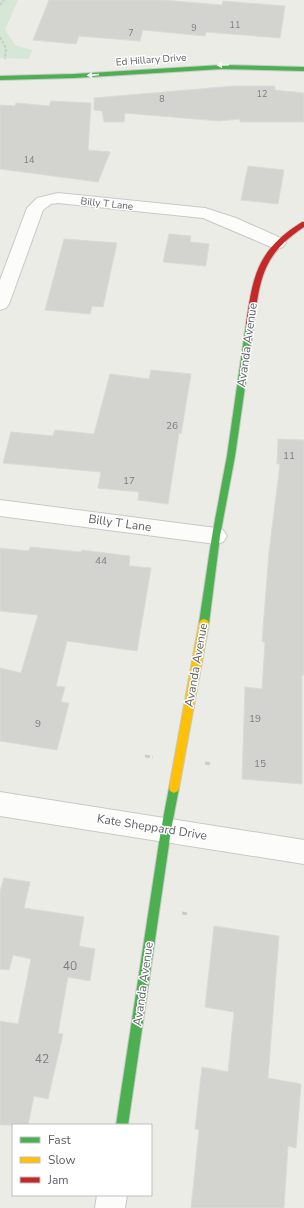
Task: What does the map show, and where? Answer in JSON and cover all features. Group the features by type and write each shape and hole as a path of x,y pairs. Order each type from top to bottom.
{"street":[{"name":"Ed Hillary Drive","path":"0,78 86,76 225,65 269,66 304,69"},
{"name":"Billy T Lane","path":"0,304 35,208 40,202 48,199 58,198 205,213 230,222 277,243"},
{"name":"Avanda Avenue","path":"122,1124 166,830 201,642 216,536 231,456 255,286 260,267 267,254 289,233 304,224"},
{"name":"Billy T Lane","path":"0,508 216,536"},
{"name":"Kate Sheppard Drive","path":"0,804 304,852"},
{"path":"110,1208 112,1196"}],"path":[{"path":"0,4 4,0"},
{"path":"0,37 5,44 7,55"}],"green space":[{"path":"0,0 18,0 5,30 15,45 32,50 29,59 0,58"}],"building":[{"path":"49,0 163,0 222,5 223,1 285,6 280,38 206,32 205,36 143,30 140,41 79,36 76,44 33,40"},
{"path":"234,86 275,86 275,90 304,93 304,122 240,122 240,119 219,121 125,113 124,122 104,122 102,111 94,110 94,98"},
{"path":"51,101 91,103 88,150 110,152 98,182 0,169 0,105 15,106 16,103 49,106"},
{"path":"248,166 284,170 278,204 241,200"},
{"path":"169,234 191,236 190,242 209,244 206,266 163,262"},
{"path":"64,239 117,243 103,307 92,306 90,314 45,310"},
{"path":"151,370 191,374 181,434 179,433 168,504 138,500 139,492 98,488 101,472 3,463 11,432 53,436 55,430 94,434 110,374 149,379"},
{"path":"278,439 304,440 304,675 302,675 302,784 242,779 245,687 262,689 265,642 262,642 269,552 280,464 277,464"},
{"path":"30,547 81,552 82,550 130,556 129,566 151,568 137,651 67,641 56,686 65,687 61,702 69,703 57,750 0,741 0,668 21,673 38,615 0,611 0,548 29,551"},
{"path":"4,878 30,882 24,908 84,917 79,946 95,949 90,981 68,977 58,1033 63,1034 48,1099 34,1096 28,1124 0,1125 0,1021 18,1024 31,959 13,955 9,970 0,969 0,891"},
{"path":"214,926 279,936 268,1078 301,1084 296,1148 288,1146 284,1208 191,1208 199,1130 195,1129 202,1067 228,1072 234,1012 205,1007"}],"traffic: fast":[{"path":"0,78 74,76 222,67 304,69"},
{"path":"204,623 216,536 231,456 250,324"},
{"path":"122,1124 166,830 174,788"}],"traffic: slow":[{"path":"174,788 204,623"}],"traffic: jam":[{"path":"250,324 255,292 262,266 277,244 304,224"}]}
